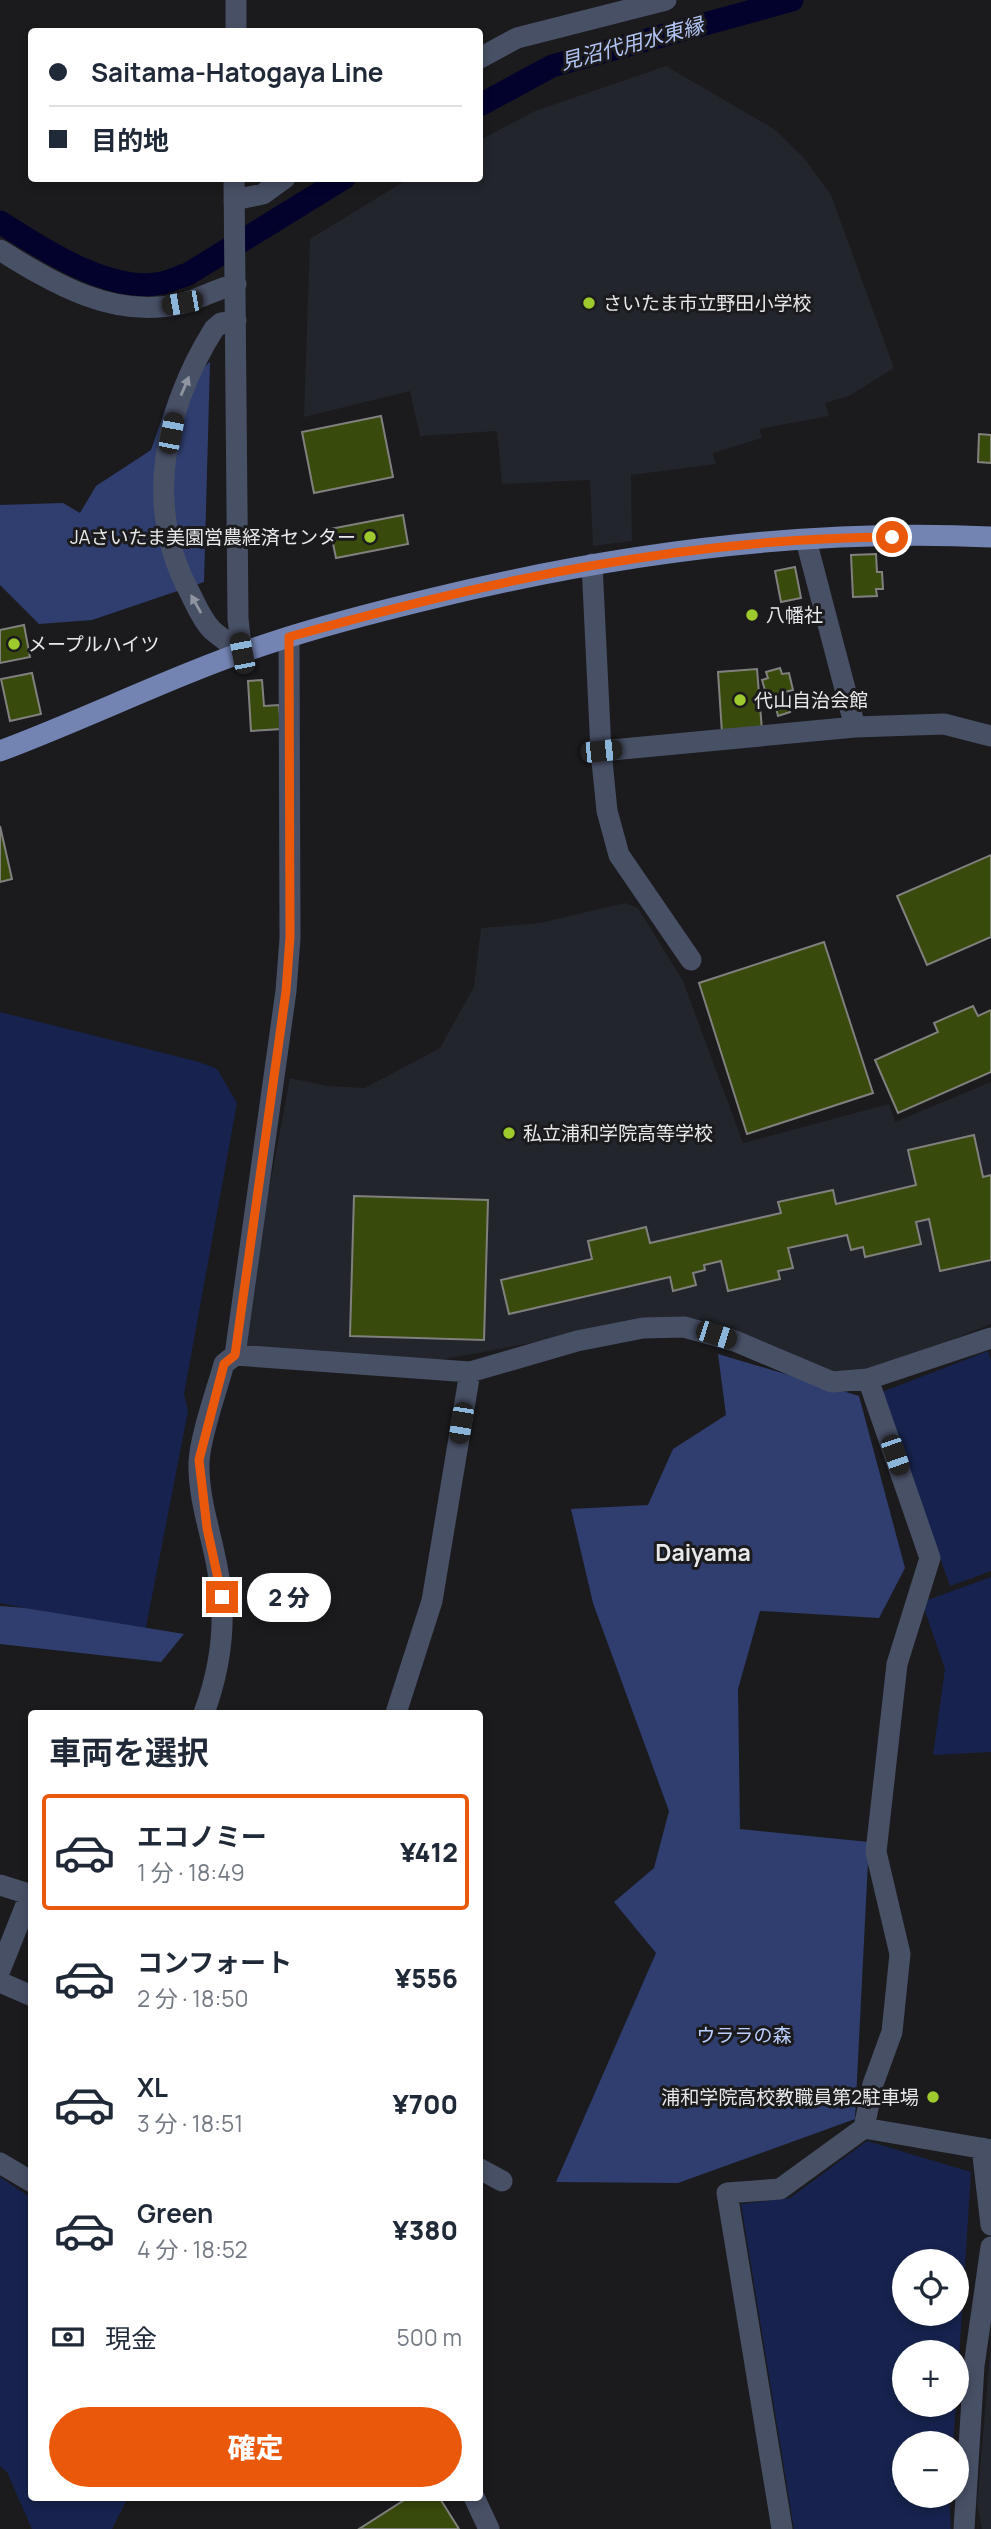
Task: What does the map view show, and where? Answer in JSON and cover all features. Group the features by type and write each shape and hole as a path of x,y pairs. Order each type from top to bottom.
{"main road":[{"path":"0,751 242,653 289,637 470,589 592,564 806,540 991,537"}],"street":[{"path":"236,0 236,28"},
{"path":"483,56 517,38 666,0"},
{"path":"234,182 237,619 242,653"},
{"path":"234,200 262,194 279,182"},
{"path":"0,250 71,289 128,308 158,308 182,303 236,277"},
{"path":"236,320 221,323 214,329 182,389 167,449 164,521 176,567 200,612 215,632 242,653"},
{"path":"806,540 855,727"},
{"path":"592,564 601,751 607,811 619,855 691,960"},
{"path":"205,1710 218,1665 223,1632 222,1597 207,1528 199,1460 224,1364 235,1355 286,991 290,937 289,637"},
{"path":"601,751 855,727 944,724 965,727 991,736"},
{"path":"235,1355 470,1372 577,1341 643,1328 684,1327 735,1341 832,1382 868,1379 988,1339"},
{"path":"397,1710 432,1601 470,1372"},
{"path":"782,2529 727,2193 780,2189 864,2129 873,2084 892,2032 900,1954 876,1852 897,1664 930,1558 868,1379"},
{"path":"0,1885 28,1894"},
{"path":"0,1970 28,1902"},
{"path":"0,1982 28,1994"},
{"path":"864,2129 987,2149 991,2225"},
{"path":"0,2163 28,2180"},
{"path":"483,2171 502,2181"},
{"path":"964,2529 974,2366 991,2247"},
{"path":"476,2501 489,2529"}],"shaded area":[{"name":"さいたま市立野田小学校","path":"666,66 774,129 804,158 831,195 894,368 849,396 825,403 829,416 760,429 762,438 713,453 716,464 631,475 632,541 593,546 590,480 502,484 497,431 420,436 410,391 304,417 310,239 403,182 483,182 483,138 535,111"},
{"name":"私立浦和学院高等学校","path":"625,903 638,908 683,981 743,1143 889,1104 895,1122 991,1082 991,1324 845,1383 717,1330 568,1336 440,1360 245,1348 264,1216 290,1078 327,1086 365,1088 440,1048 474,987 481,928 540,923"},
{"path":"0,1012 199,1062 217,1069 237,1103 184,1394 188,1411 145,1632 0,1603"},
{"path":"988,1351 991,1361 991,1571 950,1586 882,1392"},
{"path":"991,1577 991,1752 933,1755 945,1669 922,1602"},
{"path":"867,2141 971,2172 966,2249 892,2249 892,2326 961,2326 960,2340 892,2340 892,2417 955,2417 954,2431 892,2431 892,2508 950,2508 951,2529 794,2529 741,2204 790,2198"},
{"path":"0,2177 28,2196 28,2501 126,2501 112,2529 32,2529 7,2472 0,2466"},
{"path":"991,2342 991,2529 982,2529 977,2504"}],"green space":[{"path":"210,362 204,582 92,620 39,624 0,585 0,505 63,503 80,513 96,486 151,450 170,395"},
{"name":"ウララの森","path":"718,1354 859,1396 905,1568 879,1618 760,1611 738,1689 740,1829 869,1842 855,2119 678,2183 556,2182 656,1953 614,1902 654,1868 669,1811 593,1603 571,1509 648,1505 673,1449 726,1415"},
{"path":"0,1606 184,1634 161,1662 0,1644"}],"building":[{"path":"381,416 393,477 314,493 302,432"},
{"path":"979,434 991,435 991,463 978,462"},
{"path":"403,515 408,544 336,558 330,529"},
{"path":"876,554 877,572 882,572 883,589 876,589 877,596 853,597 851,555"},
{"path":"795,567 801,598 781,602 775,571"},
{"name":"メープルハイツ","path":"24,625 30,657 0,663 0,630"},
{"path":"780,668 782,674 789,673 793,690 785,692 790,712 778,716 773,695 767,697 762,680 768,678 766,672"},
{"path":"757,669 762,730 722,733 718,672"},
{"path":"32,673 41,714 10,721 1,679"},
{"path":"262,680 264,706 279,705 281,729 251,731 248,681"},
{"path":"0,826 12,879 0,882"},
{"path":"991,855 991,937 927,965 897,896"},
{"path":"824,942 873,1093 747,1134 699,983"},
{"path":"973,1006 978,1016 991,1010 991,1072 898,1113 875,1060 938,1032 934,1023"},
{"path":"974,1135 983,1177 991,1175 991,1260 940,1271 929,1219 916,1222 921,1244 865,1257 863,1247 851,1250 847,1235 788,1248 793,1268 778,1271 780,1279 728,1291 721,1261 704,1265 705,1270 693,1273 696,1285 673,1291 670,1277 509,1314 501,1280 592,1259 588,1241 646,1227 650,1243 781,1213 778,1202 833,1190 836,1204 916,1185 908,1150"},
{"path":"354,1196 488,1200 484,1340 350,1336"},
{"path":"403,2501 442,2501 459,2529 359,2529"}],"waterway":[{"name":"見沼代用水東縁","path":"483,103 552,66 792,0"},
{"name":"見沼代用水東縁","path":"0,222 55,256 98,275 142,285 162,283 188,274 338,182"}],"place":[{"name":"さいたま市立野田小学校","path":"589,303"},
{"name":"JAさいたま美園営農経済センター","path":"370,537"},
{"name":"八幡社","path":"752,615"},
{"name":"メープルハイツ","path":"14,644"},
{"name":"代山自治会館","path":"740,700"},
{"name":"私立浦和学院高等学校","path":"509,1133"},
{"name":"浦和学院高校教職員第2駐車場","path":"933,2097"}],"district":[{"name":"Daiyama","path":"703,1553"}],"route":[{"path":"222,1597 202,1500 199,1460 224,1364 235,1355 286,991 290,937 289,637 398,607 592,564 806,540 892,537"}]}
